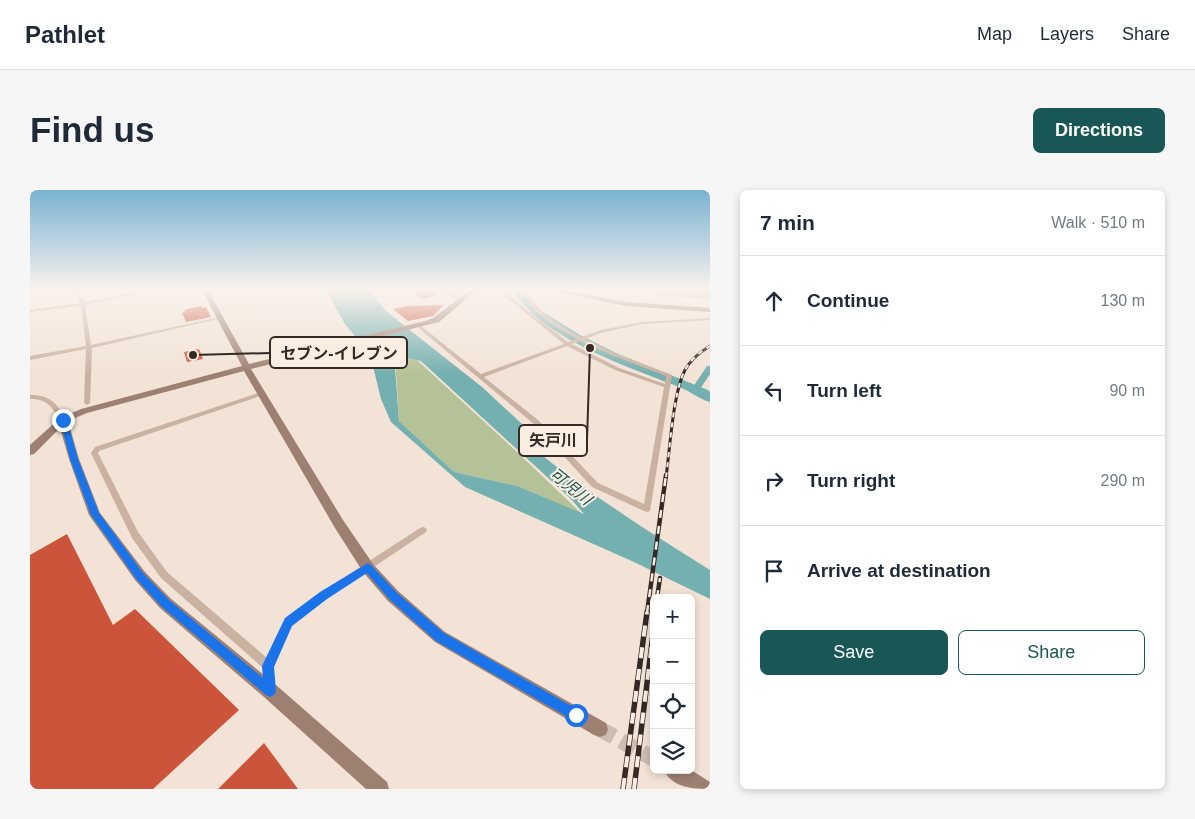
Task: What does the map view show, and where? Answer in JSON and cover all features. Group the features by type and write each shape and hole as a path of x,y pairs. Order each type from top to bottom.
{"street":[{"path":"85,318 89,348 87,403"},
{"path":"30,358 89,348 220,318 261,394 339,524 368,568 393,596 440,637 600,729"},
{"path":"30,451 63,420 84,411 247,367 416,327 439,318"},
{"path":"535,318 568,344 617,369 666,386"},
{"path":"416,327 481,376 536,422 595,484 646,509 669,375 612,355 580,339 548,318"},
{"path":"481,376 603,331 642,324 710,319"},
{"path":"261,394 107,445 94,453 135,535 164,575 268,666"},
{"path":"30,397 42,397 51,400 63,420 74,459 95,515 140,576 165,603 270,691 380,789"},
{"path":"270,691 268,666 289,622 323,596 423,530"},
{"path":"680,774 705,789"}],"green space":[{"path":"395,356 417,360 582,514 517,486 454,472 399,421"}],"water":[{"name":"可児川","path":"342,318 395,318 482,387 535,436 538,452 558,468 644,528 710,570 710,599 634,562 465,487 391,422 381,399 370,354","holes":["394,355 421,361 571,499 584,514 517,486 454,472 399,421"]}],"building":[{"path":"184,318 206,318 186,322"},
{"path":"404,318 423,318 408,321"},
{"path":"199,349 203,359 187,362 184,352"},
{"path":"67,534 113,625 135,609 239,710 153,789 30,789 30,555"},
{"path":"264,743 298,789 218,789"}],"waterway":[{"path":"546,318 576,338 601,351 690,386 710,398"},
{"path":"697,387 710,368"}],"tunnel":[{"path":"600,729 650,757"}],"railway":[{"path":"666,477 672,421 681,380 690,362 710,346"},
{"path":"647,613 666,475"},
{"path":"658,594 660,578"},
{"path":"623,789 647,612"},
{"path":"634,789 652,639"}],"place":[{"name":"矢戸川","path":"590,348"},
{"name":"セブン-イレブン","path":"193,355"}],"route":[{"path":"63,420 74,459 95,515 140,576 165,603 270,691 268,666 289,622 323,596 368,568 393,596 440,637 576,715"}]}
